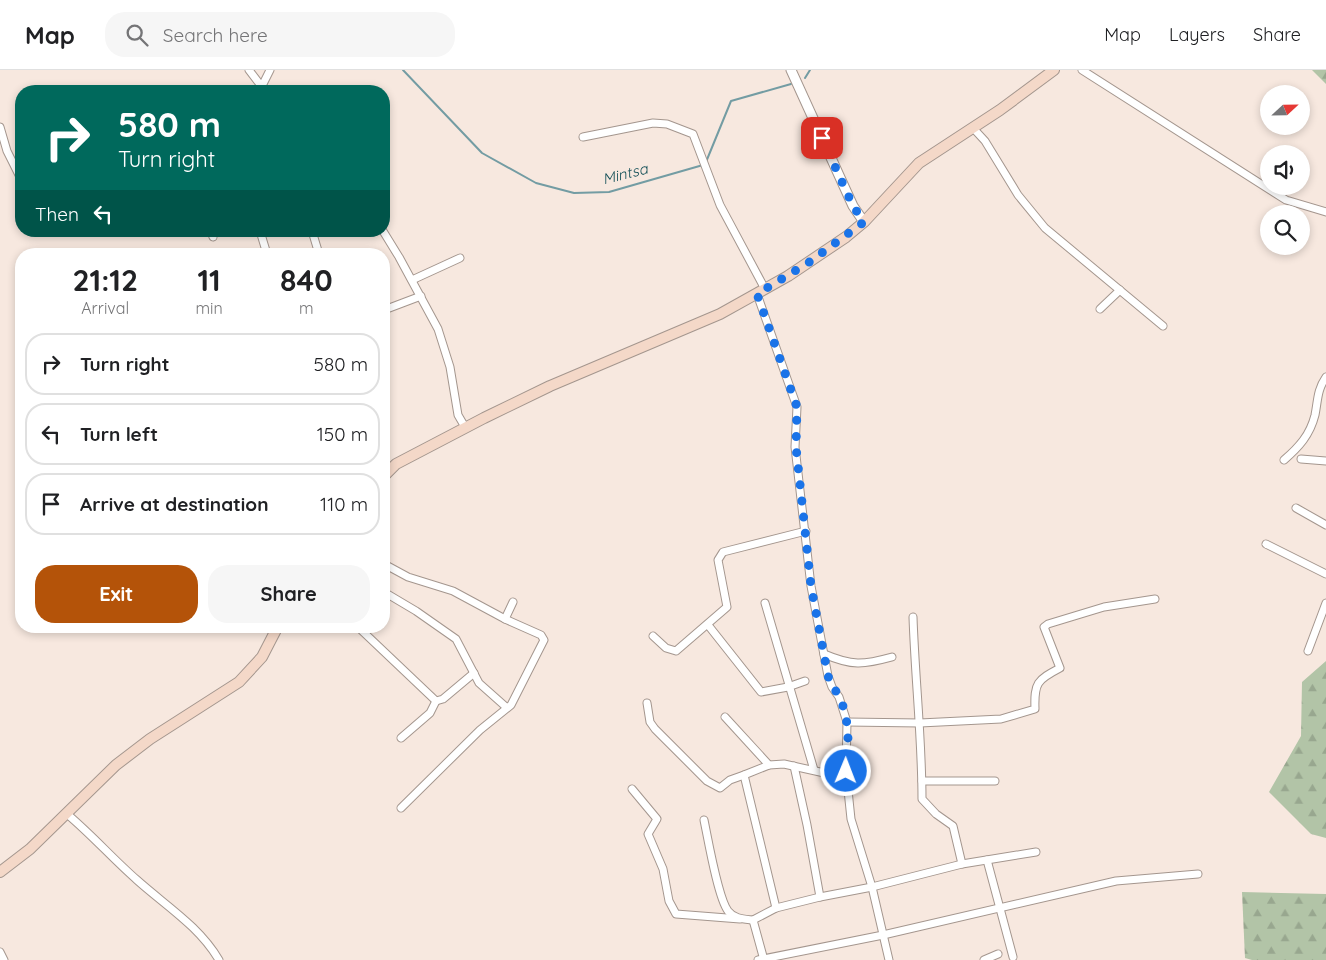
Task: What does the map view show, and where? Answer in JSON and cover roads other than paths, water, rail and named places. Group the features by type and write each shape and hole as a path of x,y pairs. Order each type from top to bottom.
{"main road":[{"path":"390,470 396,464 466,427 550,386 720,314 761,292 816,258 864,222 919,163 973,128 1054,70"},
{"path":"0,872 30,849 116,764 150,739 239,682 262,657 274,633"}],"street":[{"path":"250,70 260,85"},
{"path":"264,85 270,70"},
{"path":"791,70 853,206 864,222"},
{"path":"1082,70 1286,200 1326,212"},
{"path":"583,137 653,123 667,124 693,134 720,205 761,292 797,407 796,447 811,586 828,676 832,687 839,697 846,722 847,778 851,819 872,887 889,960"},
{"path":"0,127 7,152 15,167"},
{"path":"973,128 985,141 1018,195 1045,228 1163,326"},
{"path":"387,237 438,328 450,367 458,415 466,427"},
{"path":"412,280 460,258"},
{"path":"1100,309 1120,290"},
{"path":"390,308 421,296"},
{"path":"1284,460 1303,443 1314,416 1318,389 1326,377"},
{"path":"1301,459 1326,462"},
{"path":"1296,508 1326,525"},
{"path":"653,636 666,648 676,651 727,607 718,560 723,552 806,531"},
{"path":"1266,544 1326,574"},
{"path":"390,567 408,577 453,591 505,619 541,635 544,640 511,705 506,707 401,808"},
{"path":"390,596 456,639 479,683 506,707"},
{"path":"846,722 920,723 1001,719 1035,709 1034,690 1040,678 1060,668 1044,628 1048,624 1104,607 1155,599"},
{"path":"505,619 513,602"},
{"path":"765,603 788,687 814,770"},
{"path":"1308,651 1326,603"},
{"path":"913,617 914,665 920,723 922,799 936,814 953,826 962,864"},
{"path":"708,625 761,692 788,687 805,680"},
{"path":"364,633 436,701"},
{"path":"824,654 846,664 870,663 892,657"},
{"path":"401,738 430,713 436,701 443,699 474,673"},
{"path":"647,703 650,722 655,729 707,781 720,788 730,780 769,765 794,766 847,778"},
{"path":"725,718 769,765"},
{"path":"794,766 820,897"},
{"path":"744,775 776,908"},
{"path":"922,781 995,781"},
{"path":"632,789 657,819 648,834 663,869 669,901 676,914 753,920 776,908 820,897 872,887 962,864 1036,852"},
{"path":"67,814 94,837 138,881 184,917 208,944 219,960"},
{"path":"704,820 723,898 728,911 740,919"},
{"path":"987,860 1013,957"},
{"path":"753,920 764,960 883,935 1116,881 1198,874"},
{"path":"0,952 4,960"},
{"path":"984,960 998,954"}],"waterway":[{"name":"Mintsa","path":"403,70 482,153 536,183 574,193 609,192 703,165"},
{"name":"Mintsa","path":"805,78 810,70"},
{"name":"Mintsa","path":"706,162 731,101 791,84"}]}
